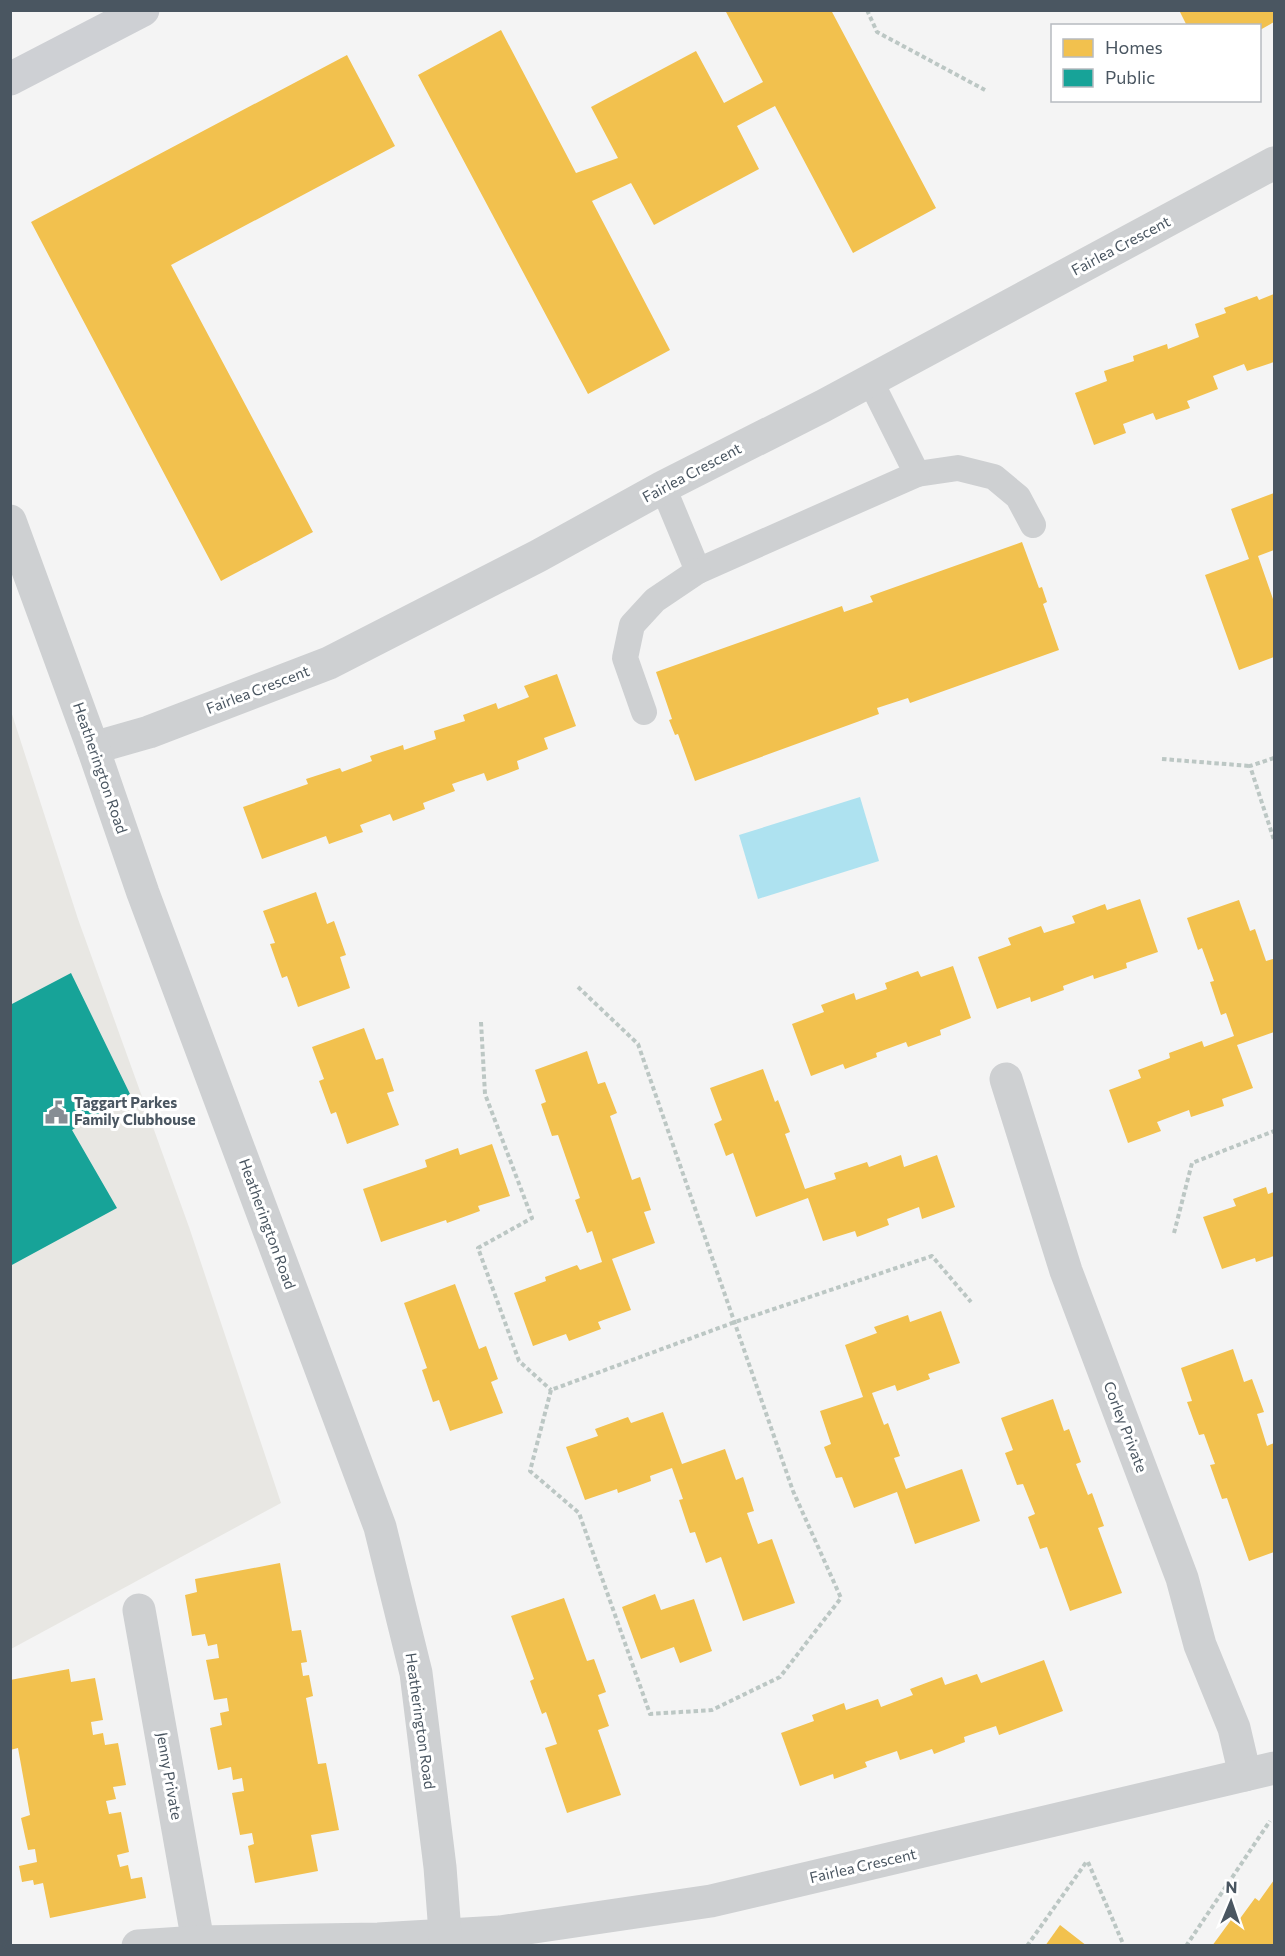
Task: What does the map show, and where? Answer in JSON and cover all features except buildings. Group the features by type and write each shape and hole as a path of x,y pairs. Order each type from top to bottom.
{"main road":[{"path":"10,79 142,10"}],"street":[{"name":"Fairlea Crescent","path":"93,748 148,732 328,663 538,556 663,487 870,380 1275,163"},
{"name":"Heatherington Road","path":"10,521 143,893 380,1527 416,1673 440,1867 446,1940"},
{"name":"Corley Private","path":"1006,1079 1066,1271 1182,1578 1200,1645 1234,1728 1260,1771"},
{"name":"Jenny Private","path":"139,1610 198,1942"},
{"name":"Fairlea Crescent","path":"138,1946 198,1942 446,1940 711,1901 1260,1771"}],"lane":[{"path":"870,380 917,474"},
{"path":"644,712 625,658 632,625 655,600 698,571 917,474 958,468 994,477 1018,497 1033,525"},
{"path":"663,487 698,571"}],"path":[{"path":"867,10 877,32 985,90"},
{"path":"1162,759 1250,766 1275,758"},
{"path":"1250,766 1275,840"},
{"path":"551,1390 530,1471 579,1513 650,1714 712,1710 780,1677 841,1598 793,1491 638,1044 578,987"},
{"path":"481,1022 485,1094 532,1218 478,1248 519,1361 551,1390"},
{"path":"1174,1233 1192,1163 1275,1131"},
{"path":"551,1390 735,1322 932,1256 971,1302"},
{"path":"1186,1946 1270,1821"},
{"path":"1027,1946 1087,1861 1124,1946"}],"shaded area":[{"path":"10,708 78,919 189,1227 281,1503 11,1649"}],"water":[{"path":"860,797 879,861 758,899 739,835"}],"place":[{"name":"Taggart Parkes Family Clubhouse","path":"56,1112"}]}
